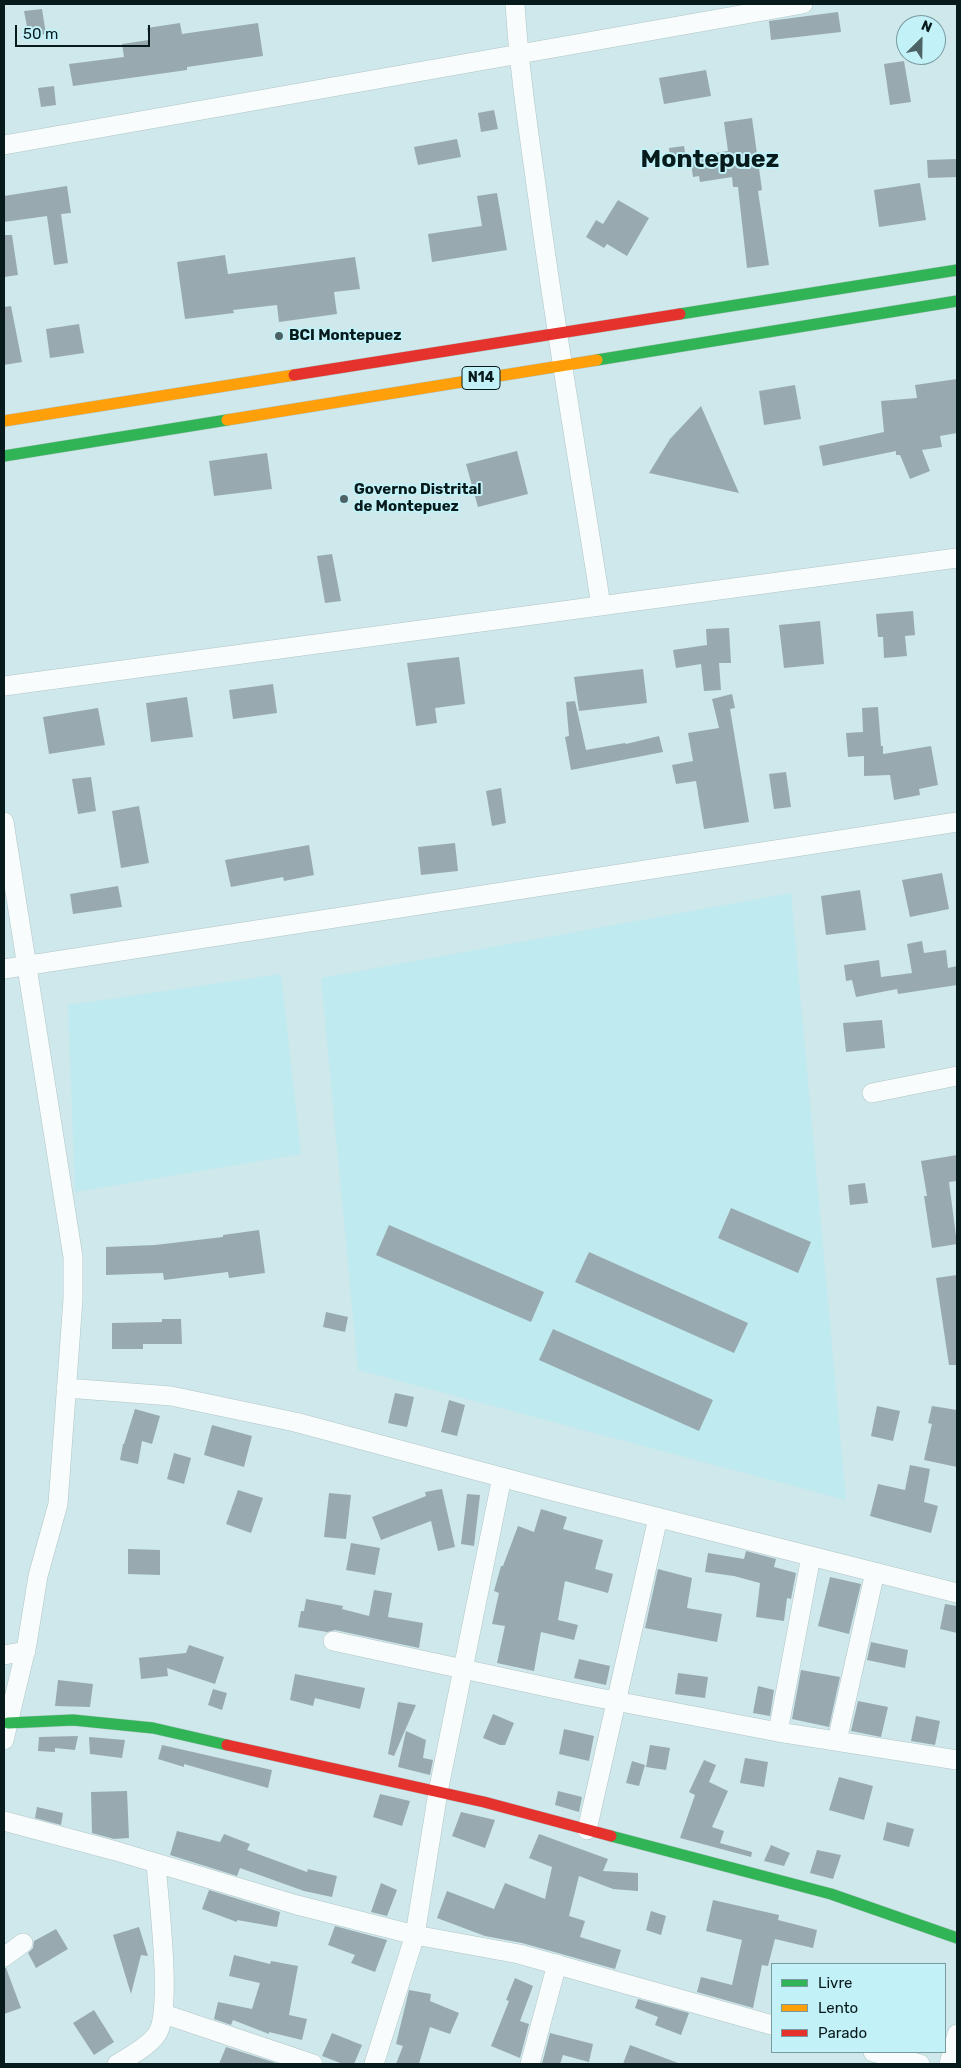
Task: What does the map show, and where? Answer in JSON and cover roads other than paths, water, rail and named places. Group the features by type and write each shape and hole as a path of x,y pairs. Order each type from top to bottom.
{"main road":[{"name":"N14","path":"4,421 314,375 556,333 957,270"},
{"path":"861,285 865,307"},
{"name":"N14","path":"4,456 320,400 562,365 865,307 957,301"},
{"path":"6,1732 73,1720 153,1728 438,1792 587,1830 831,1894 957,1938"}],"street":[{"path":"515,4 518,55 556,333 601,606"},
{"path":"4,144 803,4"},
{"path":"4,686 957,558"},
{"path":"4,822 73,1257 73,1299 58,1504 38,1576 26,1651 6,1732"},
{"path":"4,969 957,822"},
{"path":"872,1093 957,1076"},
{"path":"66,1388 171,1396 295,1422 502,1478 957,1592"},
{"path":"374,2064 416,1935 438,1792 502,1478"},
{"path":"587,1830 658,1518"},
{"path":"778,1732 810,1556"},
{"path":"837,1741 875,1572"},
{"path":"333,1641 616,1701 778,1732 957,1760"},
{"path":"4,1655 26,1651"},
{"path":"4,1821 156,1863 297,1905 416,1935 519,1954 771,2025"},
{"path":"117,2064 136,2052 156,2034 164,2014 156,1863"},
{"path":"4,1958 23,1943"},
{"path":"530,2064 557,1964"},
{"path":"164,2014 312,2064"},
{"path":"949,2064 957,2034"},
{"path":"877,2053 920,2064"}],"place":[{"name":"BCI Montepuez","path":"279,336"},
{"name":"Governo Distrital de Montepuez","path":"344,499"}],"district":[{"name":"Montepuez","path":"710,160"}]}
